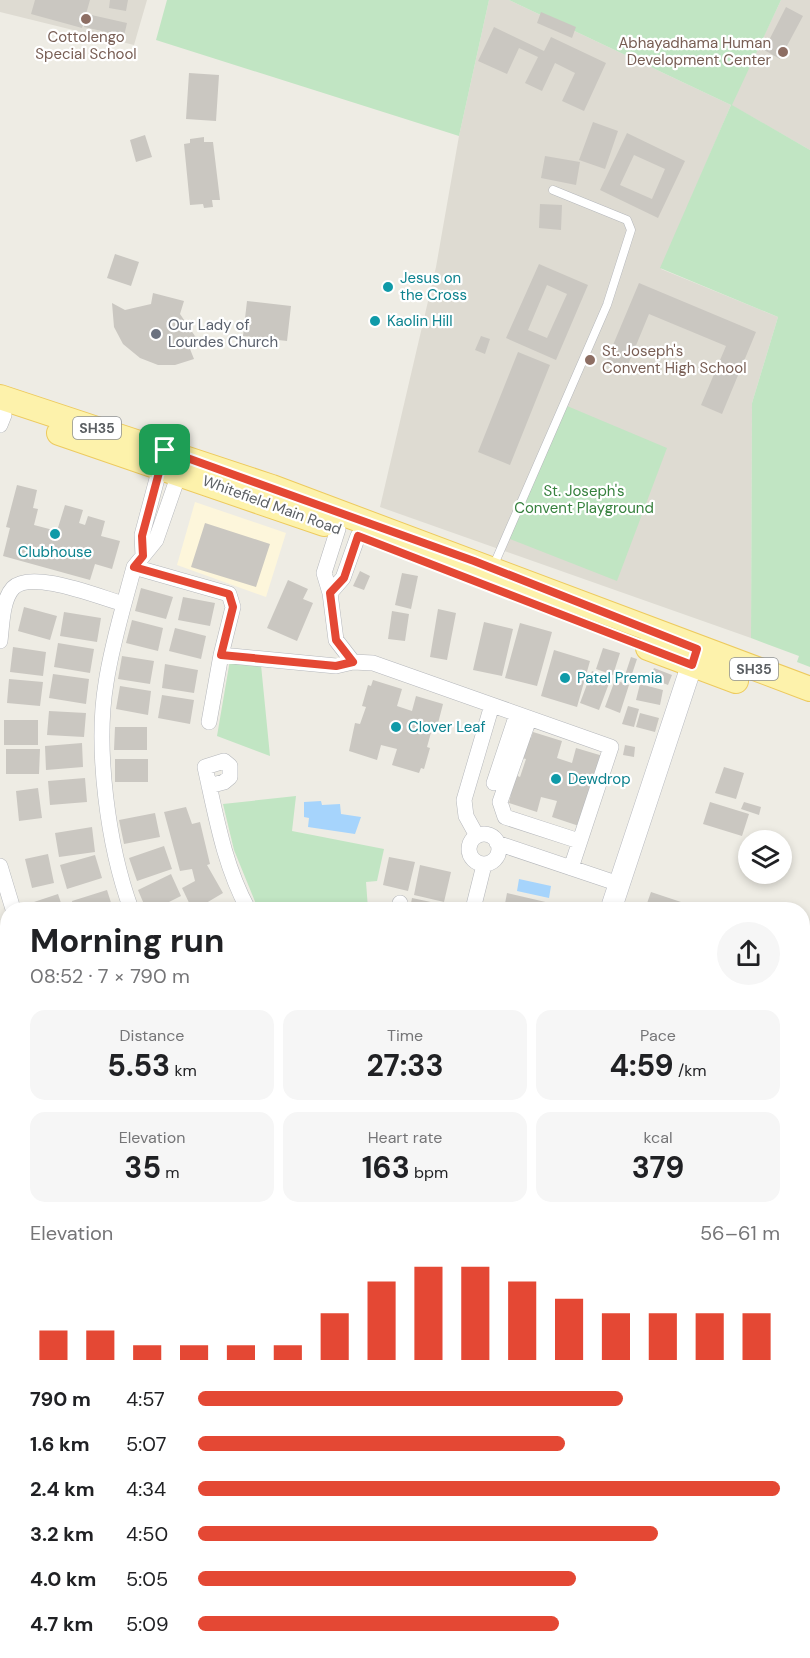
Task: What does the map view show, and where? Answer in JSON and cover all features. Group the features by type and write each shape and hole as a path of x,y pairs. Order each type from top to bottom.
{"main road":[{"name":"Whitefield Main Road","path":"1,412 172,462 489,576 695,657 810,706"},
{"name":"Whitefield Main Road","path":"172,462 348,532 489,576"},
{"name":"Whitefield Main Road","path":"695,657 810,690"}],"street":[{"path":"128,902 122,885 106,800 103,746 106,684 124,604 139,561 156,540 172,462"},
{"path":"330,593 344,578 348,532"},
{"path":"348,532 324,573 330,593 336,640 353,662"},
{"path":"139,561 229,594 233,607 221,655 209,722"},
{"path":"0,641 6,602 13,588 22,582 47,582 124,604"},
{"path":"221,655 336,666 353,662 374,663 611,747 571,868"},
{"path":"613,902 695,657"},
{"path":"477,836 466,816 464,800 492,705"},
{"path":"494,783 523,716"},
{"path":"523,716 500,802 505,817 579,841"},
{"path":"209,786 231,872 245,902"},
{"path":"484,865 475,861 469,853 471,843 477,836 487,835 497,843 619,884"},
{"path":"474,902 484,865 496,858 497,843"},
{"path":"0,866 11,902"}],"lane":[{"path":"489,576 607,305 631,230 627,220 553,190"}],"shaded area":[{"name":"Cottolengo Special School","path":"0,0 147,0 134,45 0,12"},
{"name":"St. Joseph's Convent High School","path":"489,0 509,0 731,105 661,269 778,317 752,403 751,638 380,507 436,267 459,136"},
{"name":"Abhayadhama Human Development Center","path":"781,0 810,0 810,150 731,105"},
{"path":"195,502 286,533 266,597 177,565"}],"green space":[{"path":"167,0 489,0 459,136 156,40"},
{"path":"509,0 781,0 732,105 810,150 810,667 797,662 799,656 751,638 752,403 778,317 660,268 731,105"},
{"name":"St. Joseph's Convent Playground","path":"560,403 667,448 617,581 505,537"},
{"path":"230,660 261,665 270,756 217,736"},
{"path":"296,796 292,831 384,849 377,881 366,882 367,902 255,902 234,850 223,804"}],"water":[{"path":"321,801 322,805 340,804 341,814 361,817 355,834 308,827 309,818 304,817 304,802"},
{"path":"519,879 551,886 549,898 517,891"}],"building":[{"path":"35,0 90,0 82,28 31,14"},
{"path":"110,0 128,0 126,11 109,8"},
{"path":"786,7 803,16 780,59 764,50"},
{"path":"541,12 576,27 572,38 537,23"},
{"path":"87,14 127,23 124,36 84,27"},
{"path":"494,27 544,51 551,37 606,63 584,111 562,101 575,73 555,63 542,91 525,83 538,57 519,48 507,74 478,61"},
{"path":"189,73 219,75 216,121 186,119"},
{"path":"593,122 618,131 605,169 579,160"},
{"path":"627,133 685,161 658,218 600,190","holes":["634,155 665,169 652,199 620,185"]},
{"path":"145,135 152,157 136,162 130,140"},
{"path":"204,137 204,142 213,142 220,200 212,200 213,207 204,208 203,204 190,205 184,144 190,143 190,139"},
{"path":"545,156 580,162 576,185 541,178"},
{"path":"540,204 562,205 561,230 539,228"},
{"path":"115,254 139,262 131,286 107,278"},
{"path":"539,264 588,285 556,360 506,338","holes":["547,285 567,294 547,338 528,330"]},
{"path":"639,283 756,332 722,414 701,405 726,346 649,314 625,372 605,364"},
{"name":"Our Lady of Lourdes Church","path":"153,293 184,301 180,314 199,342 190,349 194,359 175,365 158,365 140,358 123,344 114,327 112,303 125,310 151,304"},
{"path":"247,301 291,306 287,341 243,336"},
{"path":"481,336 490,339 485,354 475,350"},
{"path":"518,352 550,365 510,465 478,452"},
{"name":"Clubhouse","path":"17,485 37,490 33,508 38,509 34,525 57,531 65,505 83,510 79,523 85,525 88,516 105,521 101,536 120,541 112,569 95,564 90,580 3,556 10,528 6,527"},
{"path":"205,523 270,544 256,587 191,567"},
{"path":"360,571 370,576 364,590 353,586"},
{"path":"402,573 418,576 411,609 395,605"},
{"path":"288,580 308,589 303,599 313,603 297,641 267,628"},
{"path":"141,588 173,597 166,619 135,611"},
{"path":"183,597 215,603 210,626 178,620"},
{"path":"24,607 57,616 50,640 18,631"},
{"path":"438,609 456,613 447,660 430,657"},
{"path":"392,611 409,614 405,641 388,639"},
{"path":"64,612 101,618 97,642 60,636"},
{"path":"132,620 163,628 158,651 126,643"},
{"path":"484,622 513,629 502,676 473,670"},
{"path":"520,623 552,632 537,686 505,678"},
{"path":"175,628 206,636 201,659 169,651"},
{"path":"58,643 94,649 90,673 54,667"},
{"path":"13,647 46,652 43,676 10,672"},
{"path":"603,648 620,653 613,675 596,669"},
{"name":"Patel Premia","path":"554,650 590,661 577,707 541,696"},
{"path":"122,656 154,661 150,684 118,679"},
{"path":"631,657 637,659 630,680 624,678"},
{"path":"165,664 198,670 194,693 162,688"},
{"path":"654,668 672,675 668,685 650,678"},
{"path":"592,671 611,678 599,710 580,703"},
{"path":"53,674 89,679 86,704 49,698"},
{"path":"9,679 43,682 40,706 7,703"},
{"name":"Clover Leaf","path":"373,680 402,689 397,706 412,711 416,696 443,704 436,731 432,729 424,769 421,768 419,773 392,765 397,749 381,745 377,760 349,751 355,723 360,724 366,707 362,706 368,685 371,686"},
{"path":"615,680 629,685 620,713 605,707"},
{"path":"640,684 663,690 660,705 636,700"},
{"path":"120,686 151,691 148,715 116,709"},
{"path":"162,695 194,700 190,724 158,718"},
{"path":"628,706 639,709 634,727 622,724"},
{"path":"49,711 86,713 84,737 47,735"},
{"path":"640,713 659,718 655,732 636,727"},
{"path":"4,720 38,720 38,745 4,745"},
{"path":"115,727 147,727 147,750 114,750"},
{"name":"Dewdrop","path":"533,732 562,741 557,758 572,763 576,748 603,756 579,826 552,817 557,801 541,797 537,812 509,803 515,775 520,777 526,759 522,758 528,738 531,738"},
{"path":"82,743 83,767 46,770 45,746"},
{"path":"625,745 635,747 634,757 623,755"},
{"path":"6,749 40,749 39,774 6,774"},
{"path":"115,759 148,759 148,782 115,782"},
{"path":"724,767 744,773 736,799 715,793"},
{"path":"85,778 87,802 50,805 48,781"},
{"path":"38,788 42,818 19,821 16,791"},
{"path":"710,802 749,814 744,830 738,830 738,835 703,824"},
{"path":"744,802 761,807 759,815 741,809"},
{"path":"186,807 192,824 200,822 210,864 207,865 223,893 208,902 189,902 182,888 195,881 192,869 180,871 164,812"},
{"path":"155,813 160,837 124,844 119,820"},
{"path":"92,827 95,852 59,857 55,833"},
{"path":"164,846 172,869 137,881 129,858"},
{"path":"48,854 54,883 32,888 25,859"},
{"path":"95,855 102,878 67,889 60,865"},
{"path":"389,857 415,862 408,891 383,885"},
{"path":"420,865 451,872 444,902 414,895"},
{"path":"171,874 181,896 169,902 143,902 138,890"},
{"path":"107,890 111,902 72,902"},
{"path":"651,892 681,902 647,902"},
{"path":"507,893 546,902 505,902"},
{"path":"58,894 61,902 34,902"},
{"path":"412,898 431,902 411,902"}],"place":[{"name":"Cottolengo Special School","path":"86,19"},
{"name":"Abhayadhama Human Development Center","path":"783,52"},
{"name":"Jesus on the Cross","path":"388,287"},
{"name":"Kaolin Hill","path":"375,321"},
{"name":"Our Lady of Lourdes Church","path":"156,334"},
{"name":"St. Joseph's Convent High School","path":"590,360"},
{"name":"Clubhouse","path":"55,534"},
{"name":"Patel Premia","path":"565,678"},
{"name":"Clover Leaf","path":"396,727"},
{"name":"Dewdrop","path":"556,779"}],"route":[{"path":"165,450 474,561 697,649 692,665 358,536 344,578 330,593 332,625 336,640 353,662 336,666 221,655 233,607 229,594 134,567 143,556 142,536 155,479 165,450"}]}
